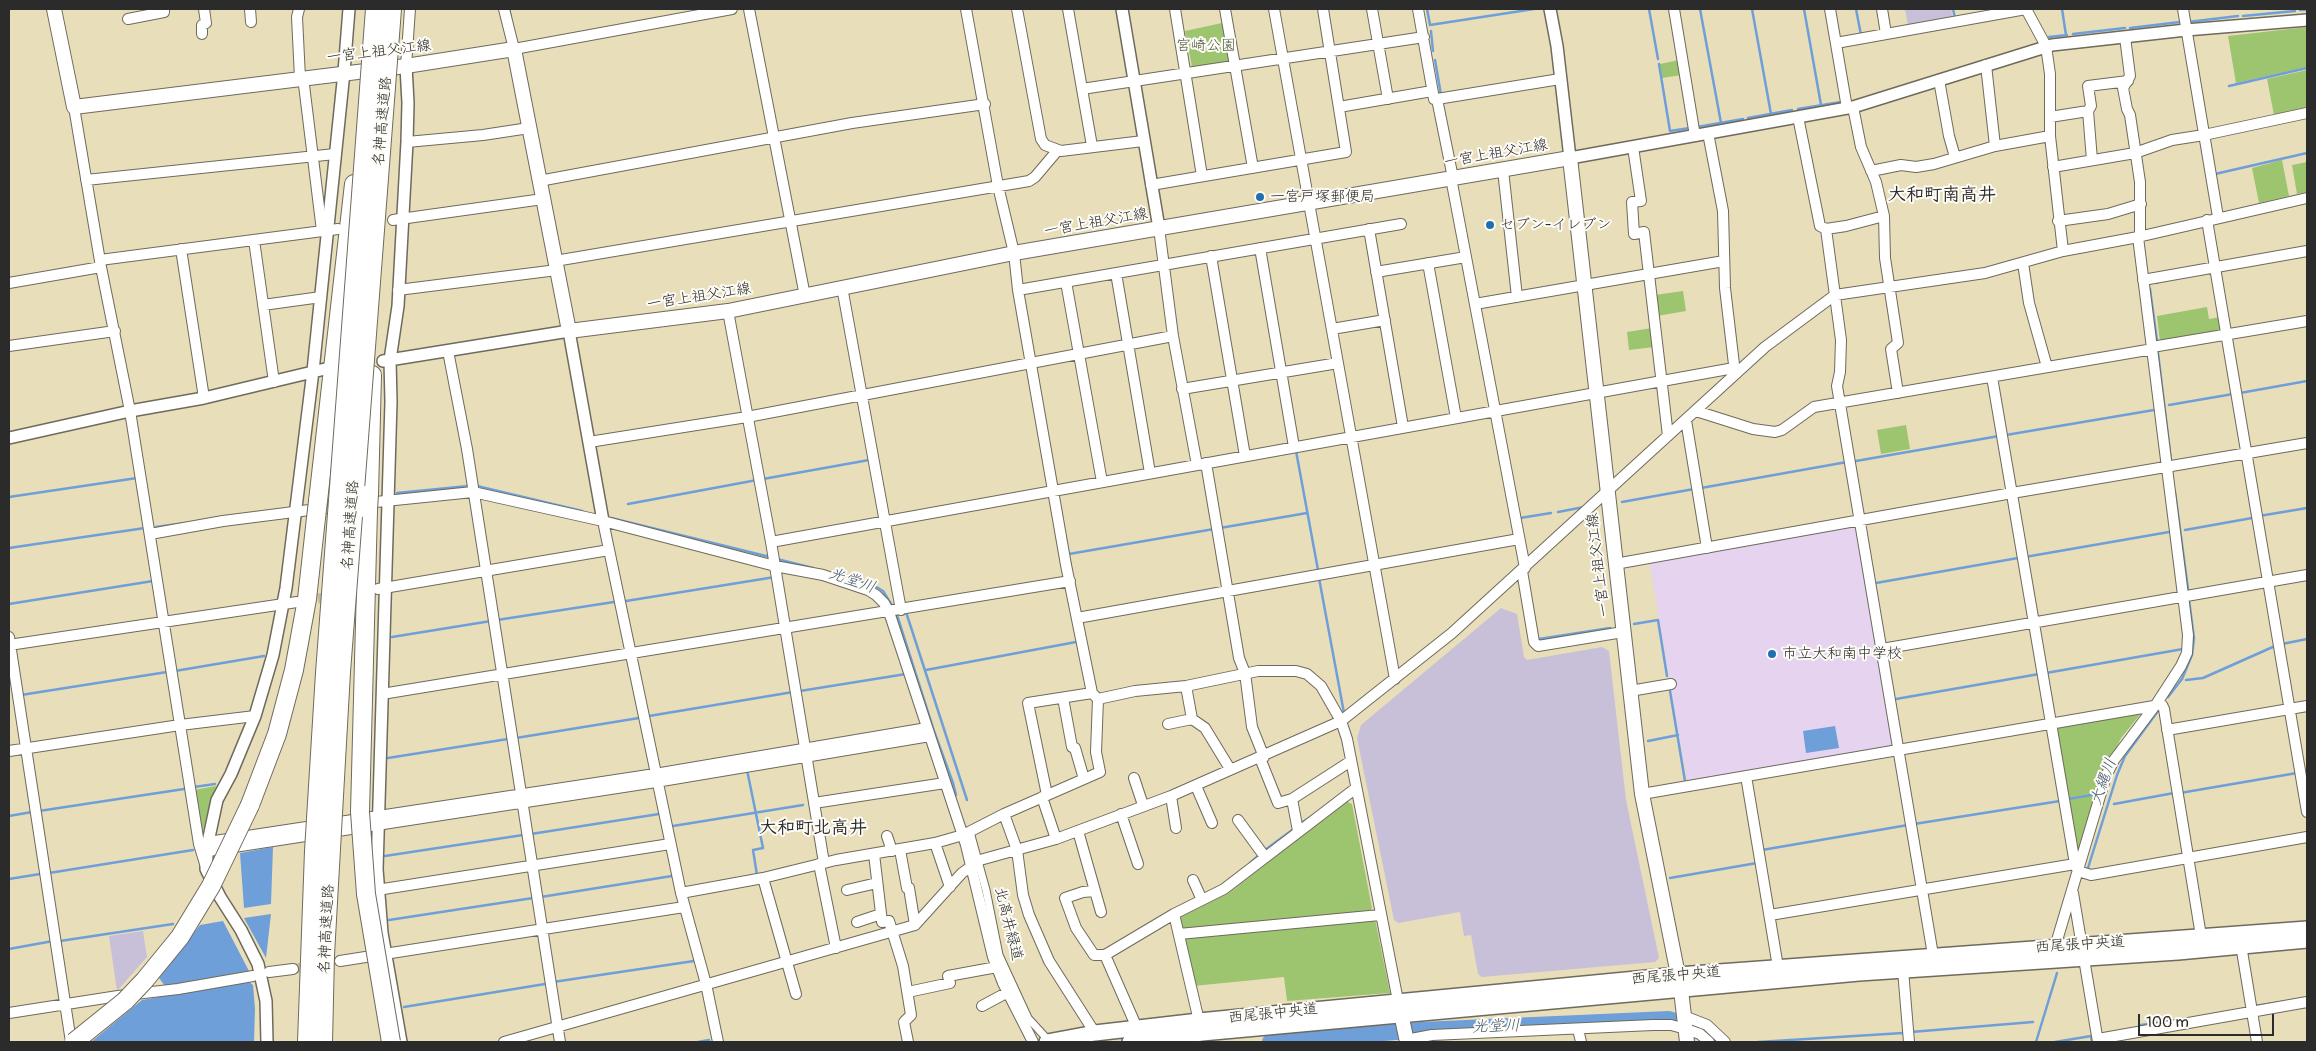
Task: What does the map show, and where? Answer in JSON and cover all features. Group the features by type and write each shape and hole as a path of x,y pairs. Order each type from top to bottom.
{"highway":[{"path":"70,1041 125,1001 180,937 211,886 250,805 276,734 294,670 307,599 346,260 369,9"},
{"name":"名神高速道路","path":"307,1042 314,851 324,673 375,9"},
{"name":"名神高速道路","path":"323,1042 326,945 341,672 392,9"},
{"path":"391,1042 366,894 360,812 374,303 397,9"}],"main road":[{"path":"54,9 74,107"},
{"path":"514,49 569,331"},
{"name":"一宮上祖父江線","path":"74,107 344,72 406,66 514,49"},
{"name":"一宮上祖父江線","path":"569,331 728,311 1014,253 1570,158 1606,491 1642,794 1679,983 1685,1027"},
{"name":"西尾張中央道","path":"1679,983 1903,970 2083,951 2201,936 2307,929"},
{"name":"西尾張中央道","path":"1048,1042 1095,1033 1137,1028 1202,1032 1403,1027 1778,968 1933,955 2055,947 2083,951 2240,945 2307,940"},
{"name":"西尾張中央道","path":"1130,1042 1202,1032"}],"street":[{"path":"128,19 164,12 164,9"},
{"path":"202,34 202,25 206,23 204,9"},
{"path":"250,9 251,22"},
{"path":"298,9 302,78 313,155 329,230"},
{"path":"70,1041 152,962 179,928 201,890 217,800 231,774 255,716 273,655 283,604 294,512 319,370 320,297 329,230 348,9"},
{"path":"401,1042 377,890 382,694 381,588 388,499 391,402 386,360 398,290 398,220 407,142 408,103 406,66 410,9"},
{"path":"504,9 514,49 732,9"},
{"path":"749,9 805,296"},
{"path":"680,893 763,878 822,863 935,843 966,833 1004,814 1100,772 1096,752 1095,696 1070,581 1018,290 1014,253 998,186 985,104 966,9"},
{"path":"1017,9 1041,140 1045,145 1057,151 1143,141"},
{"path":"1068,9 1092,146"},
{"path":"1122,9 1159,228 1182,389 1201,464 1228,590 1239,658 1245,673 1252,727 1278,803 1292,799 1351,761"},
{"path":"1175,9 1187,73 1202,176"},
{"path":"1225,9 1253,168"},
{"path":"1274,9 1395,679"},
{"path":"1151,184 1346,152 1323,9"},
{"path":"1372,9 1388,99"},
{"path":"1418,9 1452,178 1519,539 1534,642 1538,646 1623,632"},
{"path":"1550,9 1570,158 1850,108 2046,46 2186,30 2307,20"},
{"path":"1674,9 1695,136"},
{"path":"1830,9 1850,108 1884,216 1888,287 1898,343 1891,348 1898,393"},
{"path":"1882,9 1886,34"},
{"path":"1836,43 2026,9 2046,46 2050,74 2050,136 2058,222 2063,251"},
{"path":"2182,9 2218,217"},
{"path":"1082,89 1424,37"},
{"path":"2055,947 2073,889 2076,867 2106,776 2114,760 2181,666 2187,653 2188,635 2143,280 2139,236 2141,204 2130,115 2123,88 2130,76 2125,37"},
{"path":"1986,65 1995,146"},
{"path":"1340,107 1388,99 1560,79"},
{"path":"1939,80 1949,136 1955,157"},
{"path":"2092,160 2088,111 2091,106 2088,86 2128,81"},
{"path":"539,181 852,123 985,104"},
{"path":"74,107 101,263 130,411 199,844 206,869 258,964 266,1001 267,1042"},
{"path":"2050,117 2088,111"},
{"path":"2053,167 2135,153 2172,140 2307,113"},
{"path":"1798,117 1820,226 1826,229 1846,226 1884,216"},
{"path":"407,142 483,135 529,128"},
{"path":"1708,133 1723,211 1725,288 1734,371"},
{"path":"1871,170 1901,164 1916,167 1995,146 2050,136"},
{"path":"1633,147 1641,201 1632,202 1634,234 1644,232 1668,436"},
{"path":"398,290 556,265 791,221 1030,181 1057,151"},
{"path":"86,180 335,154"},
{"path":"1503,170 1517,296"},
{"path":"504,1042 915,925 975,863 1056,839 1171,796 1342,721 1452,633 1523,570 1606,491 1696,411 1734,371 1835,295 1985,273 2063,251 2307,198"},
{"path":"398,220 503,207 543,199"},
{"path":"2058,222 2108,214 2141,204"},
{"path":"2207,220 2307,812"},
{"path":"1018,290 1401,224"},
{"path":"1826,229 1841,340 1840,372 1837,386 1933,955"},
{"path":"9,283 101,263 181,249 329,230"},
{"path":"1369,230 1403,427"},
{"path":"254,240 274,382"},
{"path":"1260,248 1294,447"},
{"path":"181,249 204,398"},
{"path":"2143,280 2307,252"},
{"path":"1211,256 1245,456"},
{"path":"1376,272 1466,257"},
{"path":"1475,304 1724,261"},
{"path":"1428,263 1456,418"},
{"path":"2024,263 2029,303 2047,367"},
{"path":"1116,273 1150,473"},
{"path":"1066,282 1102,482"},
{"path":"842,287 884,522 895,611 928,732 945,783 966,833 975,863 987,934 997,967 1033,1042"},
{"path":"263,305 320,297"},
{"path":"728,311 786,627 836,948"},
{"path":"1332,328 1384,320"},
{"path":"1696,411 1753,429 1775,432 1782,430 1814,407 2307,320"},
{"path":"9,346 115,331"},
{"path":"386,360 569,331 603,521 655,778 680,893 706,984 718,1042"},
{"path":"588,442 747,417 1173,336"},
{"path":"448,351 486,572 560,1042"},
{"path":"1182,389 1338,362"},
{"path":"9,438 130,411 204,398 319,370"},
{"path":"771,542 1661,381 1734,371"},
{"path":"1992,377 2076,867"},
{"path":"1686,420 1706,548"},
{"path":"1615,564 2012,493 2307,443"},
{"path":"150,534 388,499 473,492 603,521 823,575 868,590 895,611"},
{"path":"1077,618 1519,539"},
{"path":"381,588 609,550"},
{"path":"1882,649 2307,575"},
{"path":"382,694 1070,581"},
{"path":"70,1041 9,643 297,602"},
{"path":"1056,839 1045,796 1028,703 1186,686 1245,673 1278,670 1307,674 1321,686 1342,721 1403,1027 1432,1035 1488,1038 1578,1029 1653,1025 1685,1027 1707,1025 1725,1042"},
{"path":"1630,691 1670,684"},
{"path":"1186,686 1192,719 1205,728 1230,769"},
{"path":"1063,698 1072,746 1075,748 1084,779"},
{"path":"1642,794 2050,724 2155,704 2162,705 2201,936"},
{"path":"2167,730 2307,706"},
{"path":"9,751 180,725 255,716"},
{"path":"1168,724 1192,719"},
{"path":"208,847 655,778 928,732"},
{"path":"1746,776 1778,968"},
{"path":"1134,778 1143,805"},
{"path":"814,803 945,783"},
{"path":"1196,786 1212,823"},
{"path":"1095,891 1083,892 1065,898 1076,928 1094,956 1105,955 1174,914 1224,889 1356,788"},
{"path":"1171,796 1176,828"},
{"path":"1292,799 1298,831"},
{"path":"1004,814 1017,850 1025,901 1049,961 1095,1033"},
{"path":"1121,814 1138,864"},
{"path":"1238,820 1264,857"},
{"path":"1078,831 1101,912"},
{"path":"887,836 896,851 906,888 909,888 915,925"},
{"path":"1770,915 2076,867 2091,875 2307,837"},
{"path":"935,843 950,887"},
{"path":"377,890 670,844"},
{"path":"874,854 882,922 889,921 903,966 908,992 911,1015 904,1022 908,1042"},
{"name":"北高井緑道","path":"975,863 999,955 1028,1018 1048,1042"},
{"path":"763,878 796,994"},
{"path":"1193,880 1202,900"},
{"path":"847,890 877,883"},
{"path":"2073,889 2098,1041 2307,1002"},
{"path":"340,962 684,908"},
{"path":"872,937 861,921 881,914"},
{"path":"1174,914 1202,1032"},
{"path":"1179,934 1380,915"},
{"path":"2240,945 2257,1042"},
{"path":"1105,955 1137,1028"},
{"path":"908,992 950,983 948,976 997,967"},
{"path":"269,972 293,969"},
{"path":"1903,970 1909,1042"},
{"path":"9,1013 118,996 178,989 253,976"},
{"path":"982,1006 1008,992"},
{"path":"1685,1027 1700,1034 1709,1042"},
{"path":"1578,1029 1581,1042"}],"shaded area":[{"path":"1905,9 1951,9 1953,18 1908,26"},
{"name":"市立大和南中学校","path":"1855,525 1858,528 1895,746 1687,781 1649,561"},
{"path":"1501,608 1517,614 1524,657 1527,660 1602,647 1609,651 1626,800 1659,958 1655,962 1482,977 1478,974 1471,935 1464,936 1460,912 1398,923 1394,920 1357,738 1361,725"},
{"path":"143,931 147,957 117,991 109,936"}],"green space":[{"name":"宮崎公園","path":"1222,23 1230,61 1192,67 1185,31"},
{"path":"2307,27 2307,67 2236,83 2228,36"},
{"path":"1679,60 1682,75 1662,78 1660,64"},
{"path":"2307,70 2307,108 2274,115 2267,79"},
{"path":"2282,160 2289,196 2259,203 2252,168"},
{"path":"2307,162 2307,192 2297,194 2292,165"},
{"path":"1683,291 1686,311 1657,316 1655,295"},
{"path":"2207,307 2209,319 2220,317 2220,332 2160,342 2157,316"},
{"path":"1652,328 1654,347 1629,350 1627,332"},
{"path":"1906,425 1910,449 1881,454 1877,430"},
{"path":"2143,711 2121,738 2099,792 2067,798 2055,726"},
{"path":"216,786 203,830 201,830 194,790"},
{"path":"2098,794 2078,861 2067,800"},
{"path":"1346,801 1352,804 1372,908 1370,912 1184,929 1181,927 1181,917 1229,893"},
{"path":"1375,919 1390,993 1287,1001 1284,977 1193,986 1182,938"}],"water":[{"path":"1835,726 1839,748 1806,753 1803,731"},
{"path":"273,847 271,904 244,908 240,853"},
{"path":"271,914 266,958 244,918"},
{"path":"223,921 249,971 165,986 159,978 200,925"},
{"path":"248,981 253,985 255,1009 254,1042 91,1042 142,1000"}],"waterway":[{"path":"509,9 511,17"},
{"path":"1427,9 1430,25 1534,9"},
{"path":"1649,9 1658,59"},
{"path":"1700,9 1721,123"},
{"path":"1752,9 1771,114"},
{"path":"1804,9 1821,105"},
{"path":"1856,9 1861,35"},
{"path":"1953,9 1955,18"},
{"path":"2062,9 2066,35"},
{"path":"2300,10 2307,10"},
{"path":"2243,16 2295,11"},
{"path":"2188,22 2238,16"},
{"path":"2130,28 2180,22"},
{"path":"2073,34 2125,28"},
{"path":"1431,31 1433,51"},
{"path":"2049,37 2067,35"},
{"path":"1435,60 1441,95"},
{"path":"1659,64 1670,131 1690,128"},
{"path":"2229,86 2307,68"},
{"path":"1798,109 1841,102"},
{"path":"1748,118 1792,110"},
{"path":"1697,127 1743,119"},
{"path":"2215,174 2307,153"},
{"path":"2157,283 2163,280"},
{"name":"大縄川","path":"2150,289 2157,341"},
{"name":"大縄川","path":"2158,353 2171,461"},
{"path":"2240,393 2307,381"},
{"path":"2169,405 2233,394"},
{"path":"2006,435 2154,410"},
{"path":"1856,461 1999,436"},
{"path":"1296,451 1318,570"},
{"path":"763,479 869,460"},
{"path":"1701,488 1847,462"},
{"path":"9,497 137,478"},
{"path":"628,504 757,480"},
{"path":"397,493 468,486"},
{"path":"477,486 582,511"},
{"path":"1622,502 1694,489"},
{"name":"大縄川","path":"2175,492 2188,589"},
{"path":"1558,512 1584,507"},
{"path":"2259,516 2307,508"},
{"path":"1220,528 1307,513"},
{"path":"1520,518 1551,513"},
{"name":"光堂川","path":"611,518 770,557"},
{"path":"2185,530 2252,518"},
{"path":"156,527 185,523"},
{"path":"9,548 145,528"},
{"path":"1069,554 1214,529"},
{"path":"2025,557 2169,532"},
{"path":"1876,583 2018,558"},
{"name":"光堂川","path":"777,559 813,568"},
{"name":"光堂川","path":"831,573 873,585 883,591 893,607"},
{"path":"626,601 775,577"},
{"path":"1319,578 1344,713"},
{"path":"9,604 153,581"},
{"name":"大縄川","path":"2168,697 2182,679 2192,655 2194,638 2189,600"},
{"path":"497,620 614,602"},
{"name":"光堂川","path":"896,612 956,795"},
{"path":"906,612 967,800"},
{"path":"1634,624 1658,620 1667,676"},
{"path":"392,637 491,621"},
{"path":"1539,639 1610,628"},
{"path":"2282,644 2307,639"},
{"path":"926,670 1076,642"},
{"path":"2186,680 2203,678 2275,646"},
{"path":"2046,673 2183,649"},
{"path":"175,671 264,656"},
{"path":"21,695 167,672"},
{"path":"800,691 906,674"},
{"path":"1896,699 2039,674"},
{"path":"1670,691 1685,781"},
{"path":"649,716 793,692"},
{"name":"大縄川","path":"2088,868 2117,775 2125,756 2158,711"},
{"path":"516,738 639,718"},
{"path":"1648,741 1678,735"},
{"path":"388,758 508,739"},
{"path":"747,770 763,848 753,850 757,875"},
{"path":"2180,793 2297,773"},
{"path":"194,787 215,784"},
{"path":"39,811 184,789"},
{"path":"2114,804 2174,793"},
{"path":"2068,799 2096,794"},
{"path":"1914,824 2060,801"},
{"path":"673,826 803,805"},
{"path":"9,816 32,812"},
{"path":"531,834 659,814"},
{"path":"1301,823 1312,816"},
{"path":"1762,850 1908,825"},
{"path":"1265,850 1295,828"},
{"path":"385,856 523,835"},
{"path":"49,873 193,850"},
{"path":"1250,863 1258,856"},
{"path":"1670,878 1757,863"},
{"path":"9,879 40,874"},
{"path":"541,897 672,876"},
{"path":"389,920 533,898"},
{"path":"60,941 173,924"},
{"path":"9,949 53,941"},
{"path":"553,982 694,961"},
{"name":"大縄川","path":"2036,1042 2057,973"},
{"path":"404,1007 545,984"},
{"path":"2255,1006 2281,1002"},
{"name":"光堂川","path":"1270,1042 1421,1030 1669,1019 1700,1029 1709,1034 1716,1042"},
{"path":"2140,1028 2141,1025 2184,1019"},
{"path":"1911,1032 2033,1022"},
{"path":"1758,1042 1903,1033"},
{"path":"2055,1042 2091,1036 2092,1042"},
{"path":"698,1042 709,1040"}],"tunnel":[{"path":"303,601 370,590"},
{"path":"293,969 340,961"}],"place":[{"name":"一宮戸塚郵便局","path":"1260,197"},
{"name":"セブン-イレブン","path":"1490,225"},
{"name":"市立大和南中学校","path":"1772,654"}],"district":[{"name":"大和町南高井","path":"1942,195"},
{"name":"大和町北高井","path":"813,828"}]}
